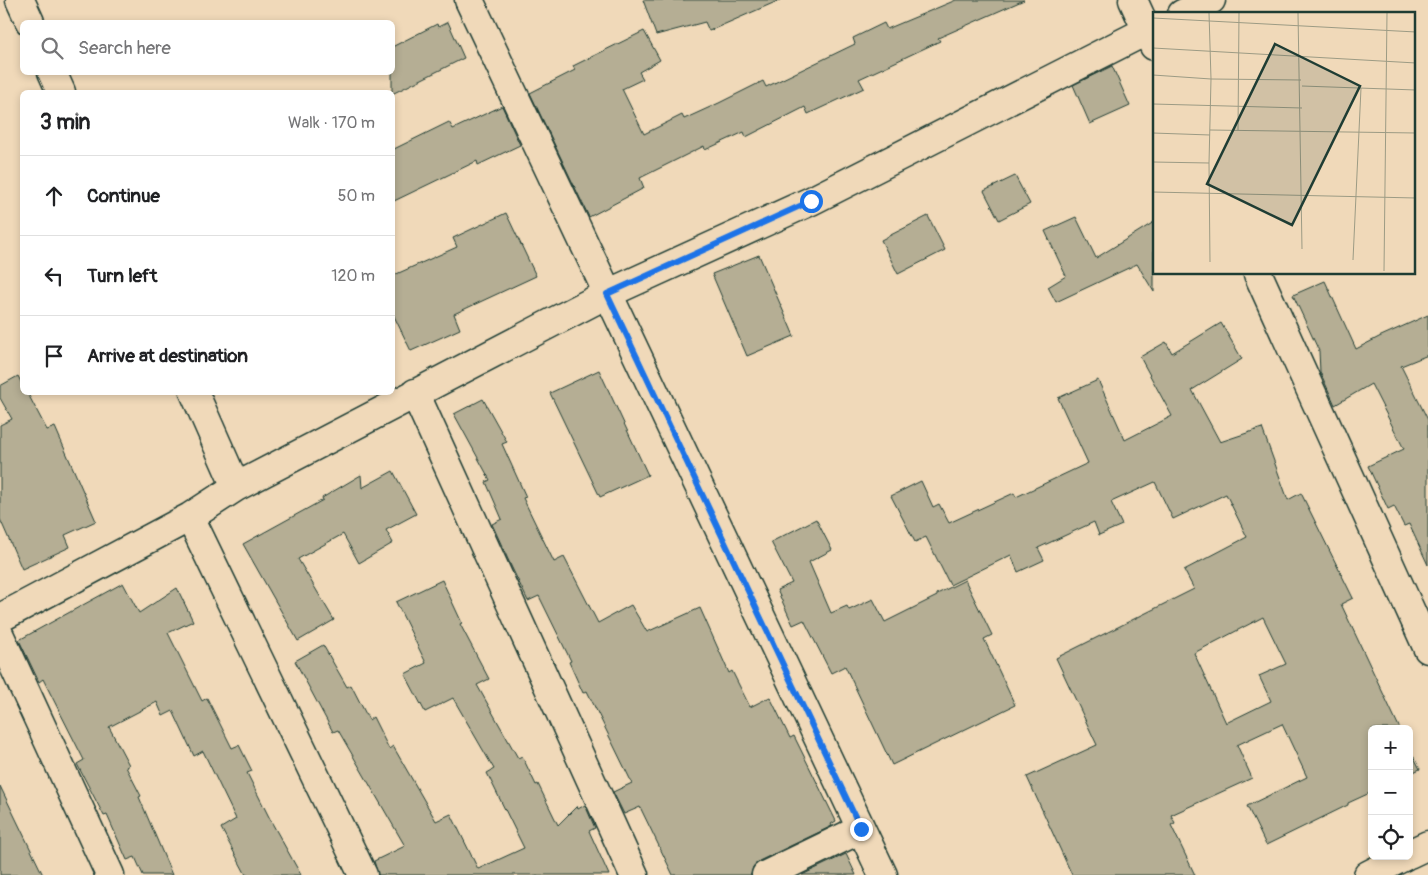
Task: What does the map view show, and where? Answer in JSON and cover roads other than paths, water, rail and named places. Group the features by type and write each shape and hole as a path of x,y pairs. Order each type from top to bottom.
{"street":[{"path":"20,0 29,20"},
{"path":"469,0 883,875"},
{"path":"0,618 190,517 236,487 607,294 811,201 1152,34 1133,0"},
{"path":"1186,12 1211,0"},
{"path":"53,75 60,90"},
{"path":"1258,275 1428,649"},
{"path":"415,393 634,875"},
{"path":"195,395 236,487"},
{"path":"190,517 363,875"},
{"path":"0,636 110,875"},
{"path":"766,875 861,829"},
{"path":"1413,852 1428,845"},
{"path":"1368,875 1397,860"}]}
